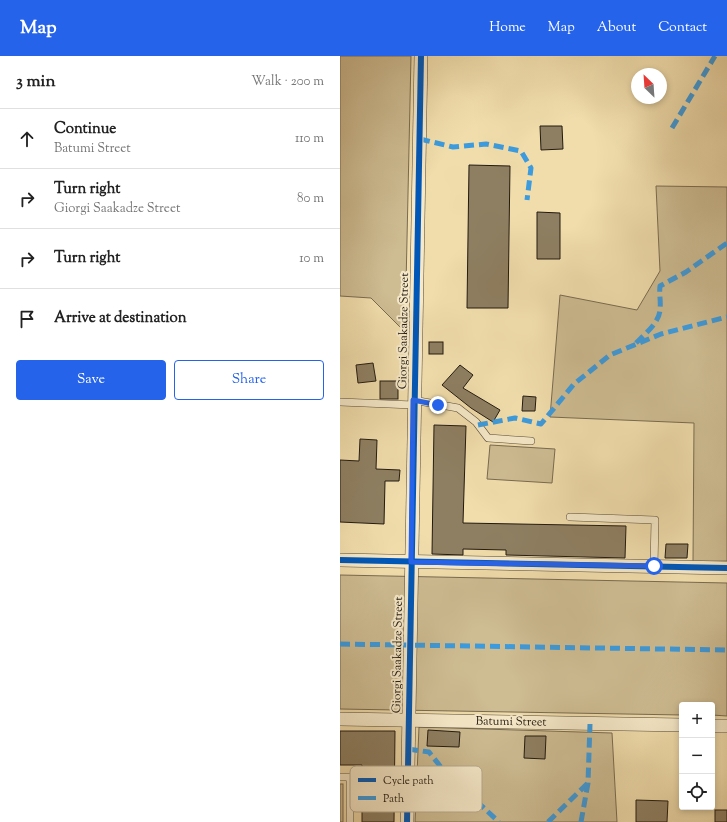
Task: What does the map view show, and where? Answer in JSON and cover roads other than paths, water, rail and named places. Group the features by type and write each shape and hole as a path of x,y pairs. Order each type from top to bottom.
{"street":[{"name":"Giorgi Saakadze Street","path":"408,766 413,403 421,56"},
{"path":"340,560 727,568"},
{"name":"Batumi Street","path":"340,719 679,725"},
{"path":"715,726 727,726"},
{"name":"Giorgi Saakadze Street","path":"407,812 407,822"}],"lane":[{"path":"340,402 413,403 458,408 476,422 488,438 531,441"},
{"path":"570,517 654,520 654,566"},
{"path":"340,777 350,777 350,822"}]}
